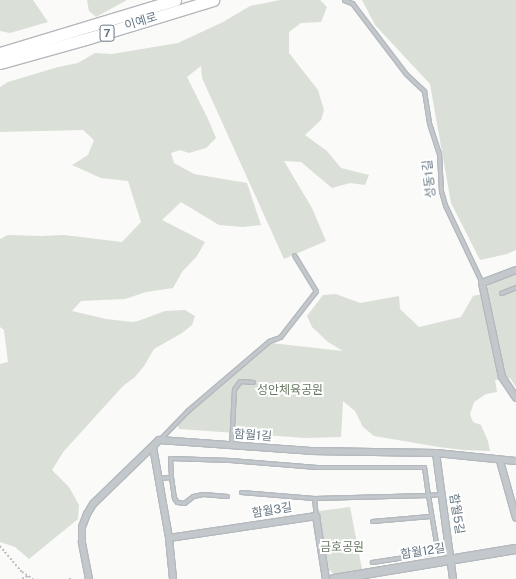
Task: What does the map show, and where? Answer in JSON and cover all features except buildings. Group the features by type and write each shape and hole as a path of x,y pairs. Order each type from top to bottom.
{"highway":[{"name":"이예로","path":"0,53 176,0"},
{"name":"이예로","path":"0,63 89,38 213,0"}],"street":[{"path":"482,283 516,270"},
{"name":"성동1길","path":"482,283 502,377 516,398"},
{"path":"89,579 82,542 82,527 92,504 159,440"},
{"name":"함월1길","path":"159,440 311,451 436,453 500,461 516,461"},
{"path":"152,447 169,538 173,579"},
{"name":"함월5길","path":"436,453 452,560 453,579"},
{"path":"500,461 516,518"},
{"path":"316,516 326,579"},
{"name":"함월3길","path":"169,538 316,516"},
{"name":"함월12길","path":"334,579 516,549"}],"lane":[{"name":"성동1길","path":"344,0 352,3 406,74 424,91 429,123 440,158 441,191 445,205 482,283"},
{"path":"159,440 187,411 269,342 280,337 316,291 294,255"},
{"path":"501,293 516,287"},
{"path":"231,446 234,389 240,381 253,382"},
{"path":"227,496 202,494 193,496 184,503 177,502 174,498 170,458 230,460 317,467 424,467 430,516 437,549 431,553 372,562"},
{"path":"158,478 171,476"},
{"path":"240,492 314,498 441,494"},
{"path":"314,498 316,516"},
{"path":"372,521 430,516"}],"path":[{"path":"0,546 28,576 33,579"},
{"path":"22,579 28,576"}],"green space":[{"path":"0,0 33,0 48,22 10,33 0,31"},
{"path":"87,0 127,0 96,17 89,11"},
{"path":"280,0 320,0 327,7 321,22 301,23 289,32 289,53 318,90 324,110 321,120 305,135 327,151 341,168 369,175 365,185 350,183 332,188 301,162 284,161 312,208 326,241 284,259 202,78 201,66 187,77 216,138 206,148 189,153 180,150 171,153 174,163 194,174 247,183 261,225 243,227 219,225 181,202 162,220 205,242 197,256 182,272 173,288 146,292 125,299 81,301 72,311 106,319 132,322 165,311 185,310 195,316 192,325 182,333 154,349 144,366 135,377 123,386 64,451 52,470 69,487 79,505 78,519 29,559 15,547 0,542 0,364 8,362 4,330 0,327 0,239 8,235 64,235 122,242 141,222 128,181 101,178 72,165 88,155 94,140 83,130 0,132 0,87 8,82 58,67 78,63 95,53 112,54 178,43 223,22 250,6"},
{"path":"362,0 516,0 516,250 507,254 480,260 451,203 430,84 375,25"},
{"name":"성안체육공원","path":"516,273 516,387 510,378 495,380 497,392 486,394 474,402 470,414 473,422 481,425 488,441 490,451 439,447 374,436 363,427 355,411 343,401 341,437 305,438 179,429 177,424 271,343 343,351 328,342 312,327 307,316 323,295 336,294 360,303 399,296 400,309 419,327 461,317 473,296 487,293 487,287 492,282"},
{"name":"금호공원","path":"350,507 362,569 334,574 329,570 319,511"}]}
